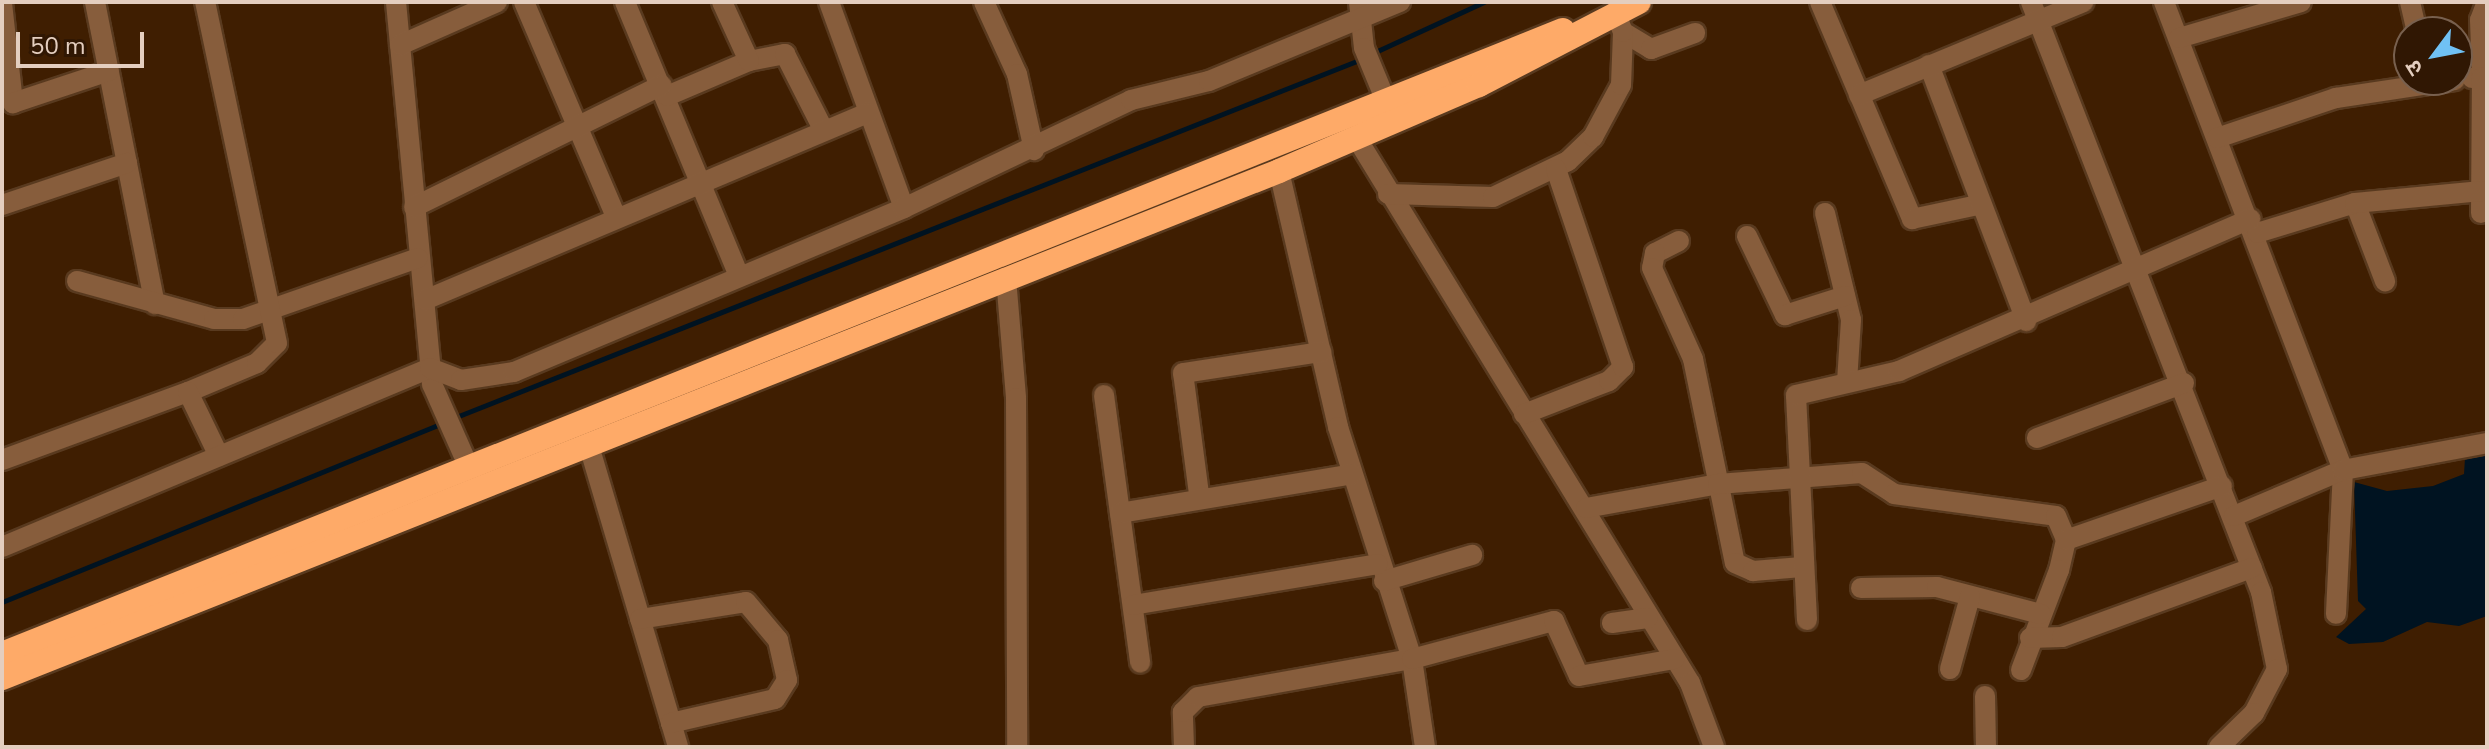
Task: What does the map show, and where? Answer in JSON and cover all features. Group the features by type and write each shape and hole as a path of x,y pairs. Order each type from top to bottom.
{"highway":[{"path":"2,678 1382,92 1529,40 1619,22 1639,2"},
{"path":"2,654 474,480 589,446 1279,171 1479,85 1575,31"}],"street":[{"path":"95,2 155,304"},
{"path":"2,460 188,392 272,354 277,343 267,311 205,2"},
{"path":"396,2 431,376 474,480"},
{"path":"400,45 497,2"},
{"path":"524,2 616,217"},
{"path":"625,2 738,274"},
{"path":"722,2 749,61"},
{"path":"829,2 904,208"},
{"path":"984,2 1017,74 1034,150"},
{"path":"2,547 219,456 431,376 461,380 514,372 738,274 904,208 1034,150 1131,100 1209,81 1360,10 1400,2"},
{"path":"1820,2 1912,219 1978,205"},
{"path":"1859,95 1929,65 2035,11 2083,2"},
{"path":"2164,2 2254,226 2343,470 2336,614"},
{"path":"2179,38 2301,2"},
{"path":"2481,213 2484,118 2480,20 2487,2"},
{"path":"2,3 8,105 109,71"},
{"path":"1360,10 1364,48 1382,92"},
{"path":"2035,11 2140,267 2252,568 2277,669 2254,713 2219,747"},
{"path":"1619,22 1651,49 1695,33"},
{"path":"1388,194 1493,197 1556,169 1593,137 1621,85 1619,22"},
{"path":"414,207 664,90 749,61 785,54 824,131"},
{"path":"1929,65 1978,205 2026,321"},
{"path":"2473,78 2482,77"},
{"path":"2217,138 2336,98 2393,89"},
{"path":"425,300 867,113"},
{"path":"1356,137 1524,414 1586,508 1674,659 1714,747"},
{"path":"2,205 127,163"},
{"path":"1524,414 1609,381 1623,367 1556,169"},
{"path":"1279,171 1352,474 1381,572 1412,659 1425,747"},
{"path":"1807,620 1802,567 1796,395 1899,371 2026,321 2140,267 2254,226 2355,203 2481,191"},
{"path":"2355,203 2385,281"},
{"path":"1825,213 1845,296 1852,343 1847,382"},
{"path":"1747,236 1785,315 1845,296"},
{"path":"1679,241 1655,253 1652,268 1693,359 1735,563 1753,571 1802,567"},
{"path":"77,281 214,319 267,311 418,258"},
{"path":"1006,278 1016,398 1017,747"},
{"path":"1199,494 1183,373 1321,352"},
{"path":"2037,438 2184,383"},
{"path":"188,392 219,456"},
{"path":"1104,395 1140,663"},
{"path":"2234,516 2343,470 2487,443"},
{"path":"589,446 678,747"},
{"path":"1586,508 1718,484 1862,473 1894,494 2056,516 2066,540 2021,670"},
{"path":"1120,513 1199,494 1352,474"},
{"path":"2066,540 2222,486"},
{"path":"1133,605 1381,572 1472,555"},
{"path":"2030,638 2062,637 2252,568"},
{"path":"1861,588 1937,587 2041,614"},
{"path":"1950,669 1970,597"},
{"path":"640,619 746,602 778,640 787,680 775,699 671,723"},
{"path":"1612,623 1648,618"},
{"path":"1184,747 1183,712 1198,697 1412,659 1554,621 1579,676 1674,659"},
{"path":"1985,696 1986,747"}],"water":[{"path":"2487,454 2487,616 2459,626 2427,622 2383,642 2349,644 2336,637 2366,609 2358,601 2354,482 2387,491 2433,486 2464,474 2465,458"}],"waterway":[{"path":"1373,53 1484,2"},
{"path":"451,419 1364,58"},
{"path":"2,602 442,423"}]}
